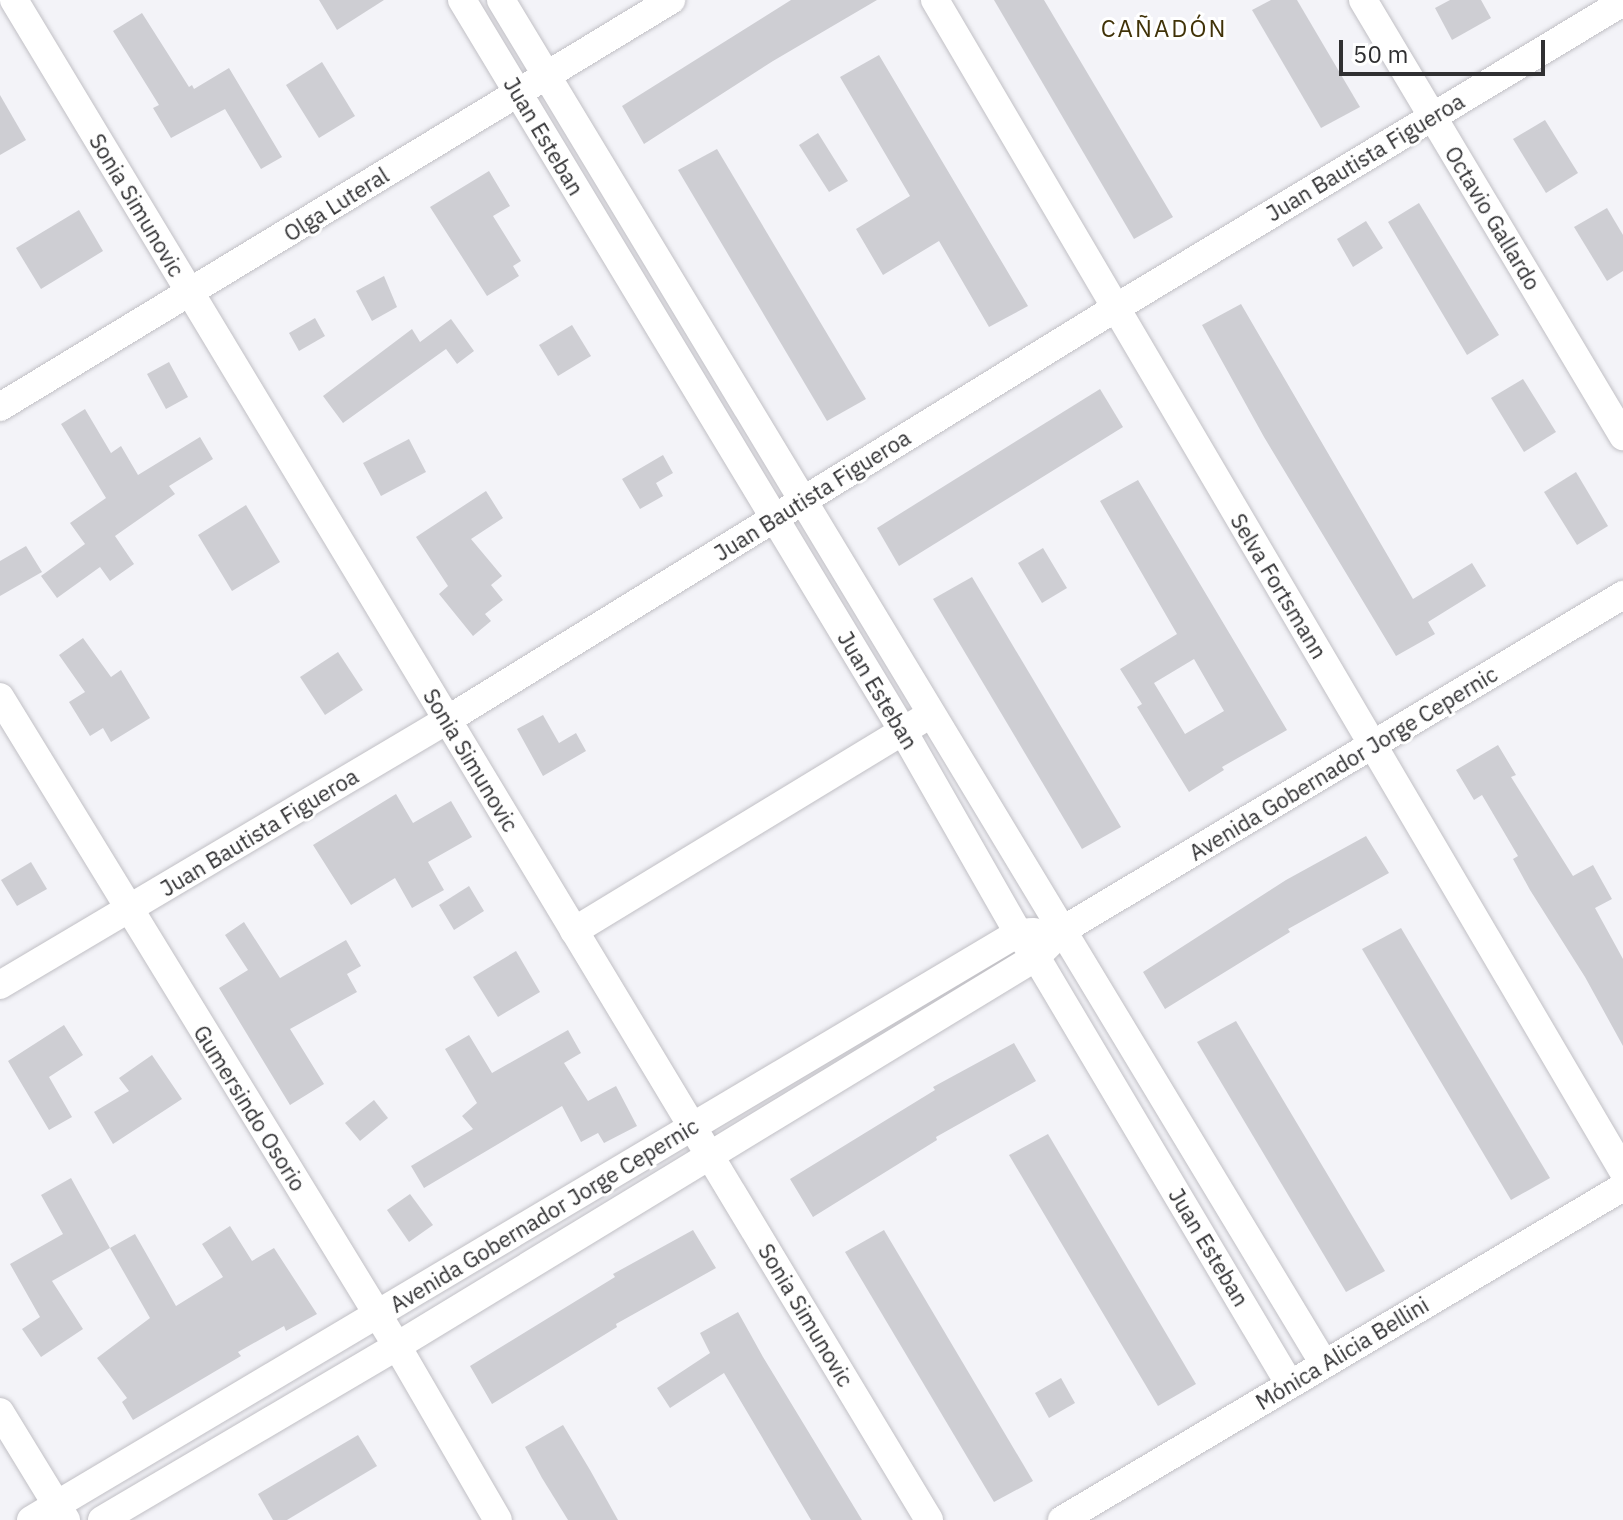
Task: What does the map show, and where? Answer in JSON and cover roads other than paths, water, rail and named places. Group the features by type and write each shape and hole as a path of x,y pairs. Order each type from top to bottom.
{"street":[{"name":"Sonia Simunovic","path":"14,0 929,1520"},
{"name":"Juan Esteban","path":"462,0 903,731 1018,933 1036,957 1290,1384"},
{"name":"Juan Esteban","path":"501,0 1323,1362"},
{"name":"Olga Luteral","path":"0,407 191,294 671,0"},
{"name":"Selva Fortsmann","path":"935,0 1623,1171"},
{"name":"Octavio Gallardo","path":"1363,0 1623,436"},
{"name":"Juan Bautista Figueroa","path":"0,985 447,720 1114,309 1623,2"},
{"name":"Avenida Gobernador Jorge Cepernic","path":"102,1520 397,1346 1036,957 1063,930 1623,595"},
{"name":"Gumersindo Osorio","path":"0,697 397,1346 498,1520"},
{"path":"574,931 932,714"},
{"name":"Avenida Gobernador Jorge Cepernic","path":"31,1520 61,1512 377,1314 1018,933 1063,930"},
{"name":"Mónica Alicia Bellini","path":"1062,1520 1323,1362 1623,1187"},
{"path":"0,1412 61,1512"}],"district":[{"name":"CAÑADÓN","path":"1164,29"}]}
